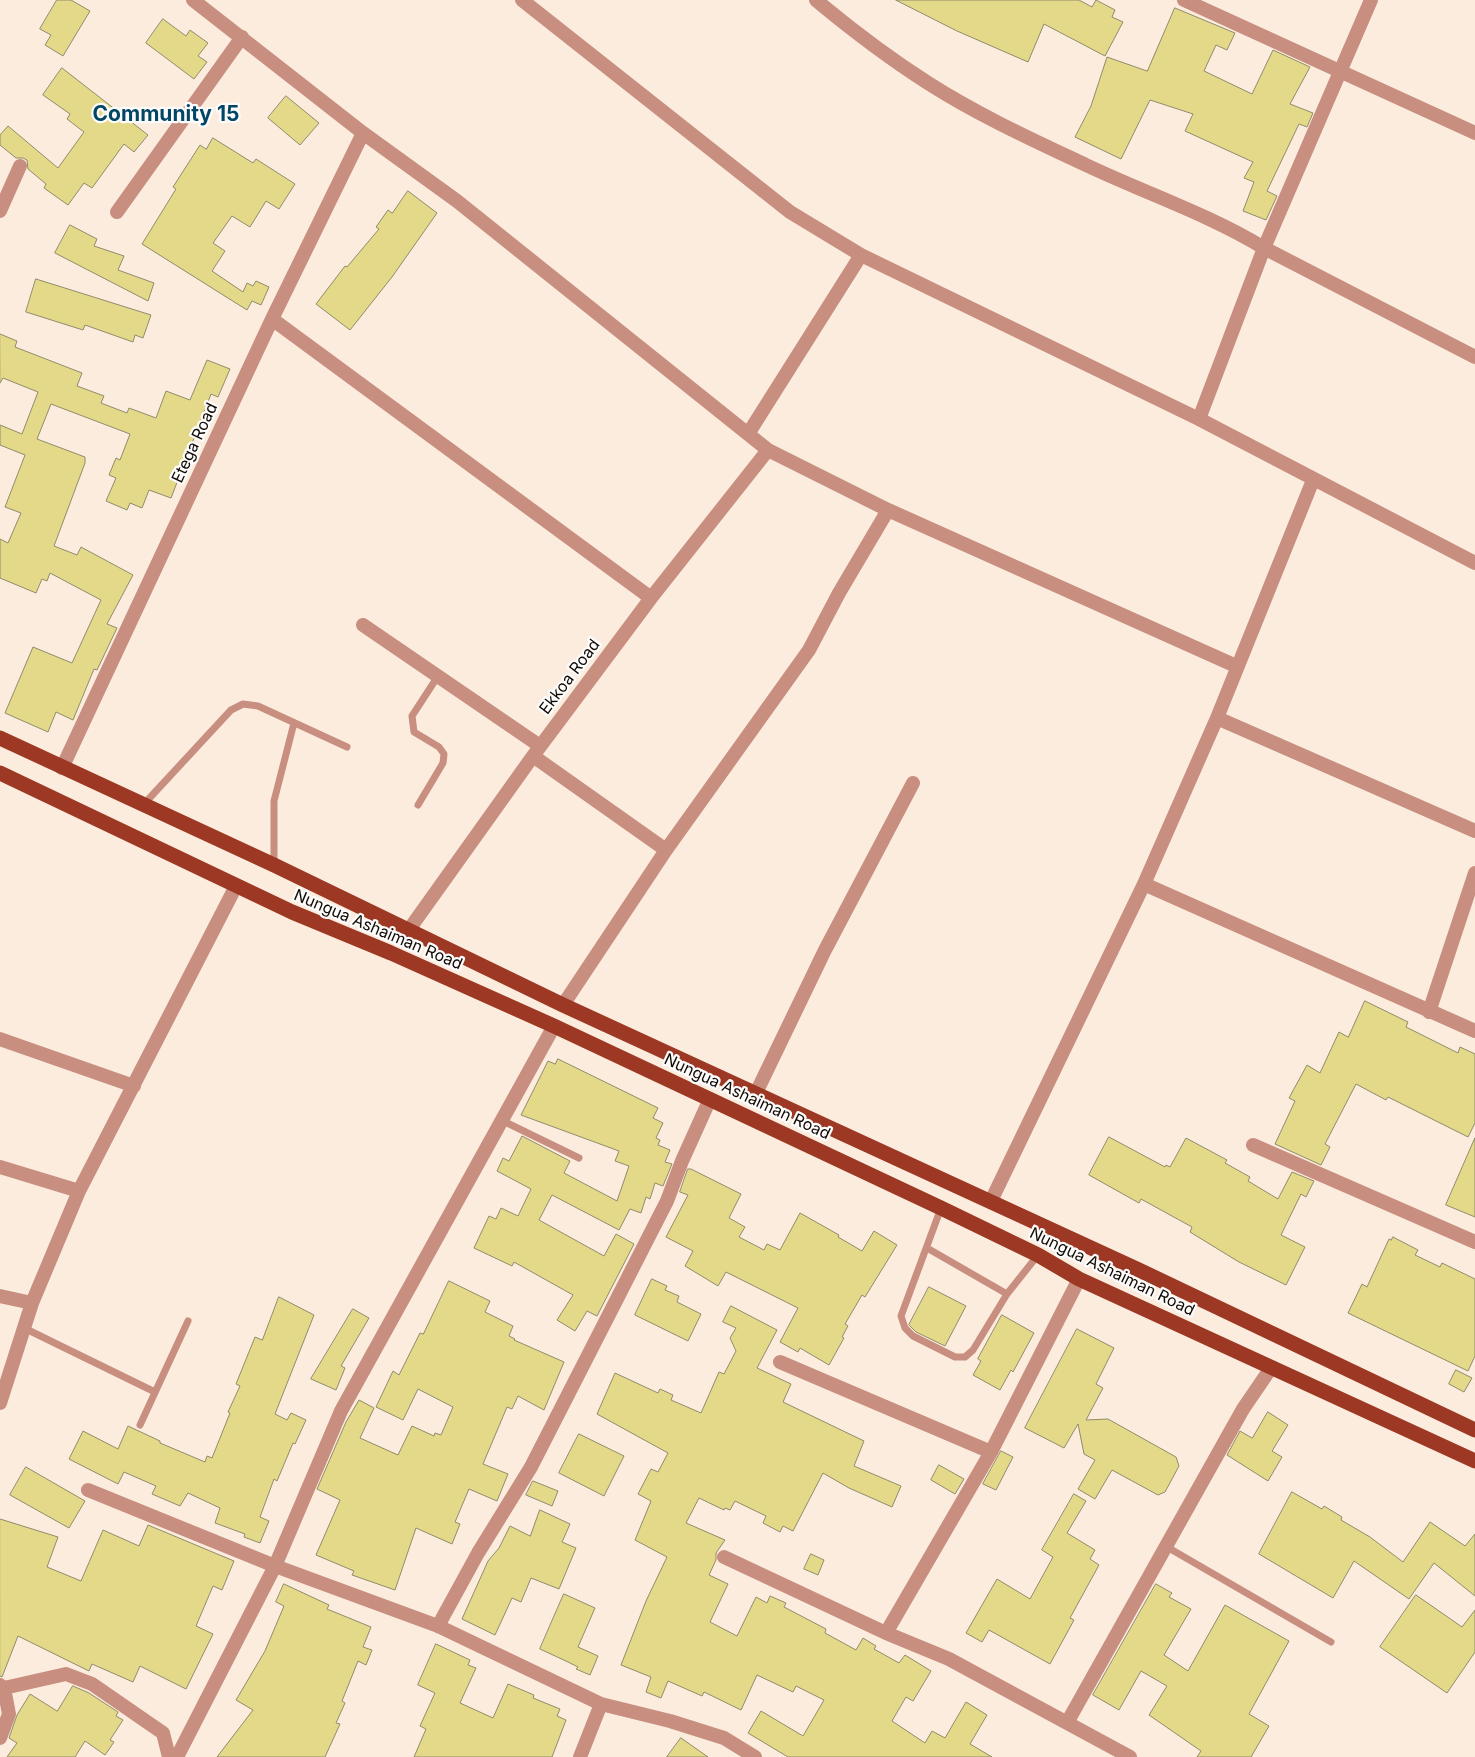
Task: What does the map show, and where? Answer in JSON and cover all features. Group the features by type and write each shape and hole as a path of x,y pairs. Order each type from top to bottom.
{"main road":[{"name":"Nungua Ashaiman Road","path":"0,738 274,865 563,1005 991,1201 1475,1430"},
{"name":"Nungua Ashaiman Road","path":"0,773 236,886 554,1026 941,1208 1038,1255 1079,1279 1475,1461"}],"street":[{"path":"193,0 363,133 456,201 768,450 888,510 1236,666"},
{"path":"522,0 790,212 862,255 1199,419 1475,563"},
{"path":"816,0 861,37 929,84 989,118 1087,166 1236,231 1264,248 1475,357"},
{"path":"1184,0 1475,133"},
{"path":"1199,419 1264,248 1371,0"},
{"path":"117,212 242,37"},
{"name":"Etega Road","path":"62,768 272,319 363,133"},
{"path":"0,211 20,166"},
{"path":"748,434 862,255"},
{"path":"272,319 650,598"},
{"name":"Ekkoa Road","path":"408,931 536,751 650,598 768,450"},
{"path":"991,1201 1144,884 1216,718 1313,480"},
{"path":"563,1005 666,850 810,650 839,594 888,510"},
{"path":"363,625 438,676 666,850"},
{"path":"1216,718 1475,831"},
{"path":"756,1093 825,950 913,783"},
{"path":"1429,1012 1475,873"},
{"path":"1144,884 1475,1031"},
{"path":"0,1403 32,1303 79,1191 236,886"},
{"path":"177,1757 275,1566 341,1411 500,1120 554,1026"},
{"path":"0,1039 134,1086"},
{"path":"438,1626 478,1553 531,1467 667,1201 710,1099"},
{"path":"1253,1145 1475,1242"},
{"path":"0,1167 79,1191"},
{"path":"886,1633 991,1452 1079,1279"},
{"path":"0,1296 32,1303"},
{"path":"780,1362 991,1452"},
{"path":"1068,1721 1243,1409 1271,1368"},
{"path":"88,1490 275,1566 438,1626 601,1704 670,1721 724,1738 755,1757"},
{"path":"724,1557 886,1633 949,1659 1068,1721 1130,1757"},
{"path":"0,1738 9,1714 2,1686 66,1674 92,1684 163,1733 170,1757"},
{"path":"580,1757 601,1704"}],"lane":[{"path":"418,805 443,763 444,754 439,747 414,732 412,716 438,676"},
{"path":"144,804 231,710 243,704 258,706 347,747"},
{"path":"274,865 274,801 294,723"},
{"path":"500,1120 579,1158"},
{"path":"941,1208 901,1316 905,1328 913,1336 955,1357 965,1357 973,1350 1006,1294 1038,1255"},
{"path":"927,1248 1006,1294"},
{"path":"140,1424 188,1321"},
{"path":"24,1328 155,1392"},
{"path":"1167,1547 1331,1642"}],"building":[{"path":"57,0 71,0 90,11 63,56 45,45 51,35 40,29"},
{"path":"896,0 1079,0 1092,7 1096,0 1115,10 1112,17 1123,22 1105,56 1044,24 1028,62 957,31"},
{"path":"1175,8 1235,33 1227,50 1216,45 1204,71 1252,94 1273,50 1310,67 1290,104 1313,113 1307,127 1299,124 1267,191 1277,196 1266,220 1243,211 1254,182 1244,178 1253,162 1185,131 1193,114 1150,100 1121,159 1075,137 1091,106 1107,57 1147,71"},
{"path":"163,19 186,36 190,30 208,43 198,56 207,62 194,79 146,43"},
{"path":"62,68 148,135 134,152 124,144 92,188 84,183 68,205 44,188 46,184 28,169 27,160 16,158 0,145 0,135 8,126 58,168 84,132 67,119 70,114 43,95"},
{"path":"286,96 319,123 300,145 268,118"},
{"path":"213,138 253,163 256,159 295,184 279,209 266,201 250,227 232,216 213,243 225,251 212,271 243,292 247,283 253,286 256,281 269,287 261,305 252,301 247,310 142,244 176,189 173,187 200,145 206,149"},
{"path":"408,191 437,213 392,277 350,330 316,304 345,266 347,267 379,229 376,227 388,210 392,213"},
{"path":"70,225 97,239 94,246 124,256 118,270 154,283 148,301 55,253"},
{"path":"36,279 151,315 143,338 135,335 133,342 85,325 83,330 26,312"},
{"path":"0,334 17,341 15,347 82,373 77,386 104,396 101,403 127,413 129,408 156,418 166,391 190,400 207,360 230,369 218,397 211,394 171,498 149,490 142,508 130,503 127,510 106,501 116,478 109,475 116,458 120,460 130,434 51,404 37,439 85,457 85,463 54,546 77,555 81,547 133,575 107,624 117,628 97,670 94,669 73,720 56,712 48,732 5,713 33,647 72,663 101,600 50,573 47,581 42,579 36,593 0,578 0,539 8,543 21,513 5,507 25,455 0,445 0,425 22,434 38,392 3,378 0,383"},
{"path":"1365,1001 1408,1022 1406,1027 1458,1053 1460,1047 1475,1054 1475,1123 1468,1137 1388,1097 1386,1100 1356,1084 1325,1144 1330,1147 1321,1165 1275,1144 1295,1101 1289,1098 1307,1065 1320,1073 1339,1032 1348,1037"},
{"path":"558,1059 658,1108 653,1118 663,1123 656,1138 660,1140 658,1145 670,1150 665,1162 672,1164 663,1186 655,1183 650,1199 646,1197 641,1213 630,1209 619,1230 552,1195 539,1220 604,1256 616,1234 634,1244 597,1316 587,1311 575,1331 557,1320 573,1295 514,1262 512,1266 474,1248 489,1216 496,1219 501,1208 518,1216 531,1189 497,1171 503,1158 509,1161 522,1136 570,1161 564,1173 617,1201 629,1166 615,1161 619,1151 521,1115 548,1061 555,1064"},
{"path":"1109,1137 1165,1167 1166,1165 1170,1167 1186,1138 1227,1160 1225,1163 1250,1177 1248,1181 1278,1199 1292,1172 1314,1181 1306,1197 1301,1194 1281,1235 1305,1247 1286,1285 1239,1262 1190,1232 1192,1227 1141,1199 1139,1203 1089,1175"},
{"path":"1475,1138 1475,1217 1446,1205"},
{"path":"688,1169 741,1194 729,1218 745,1227 739,1237 764,1250 767,1244 780,1250 800,1213 839,1235 838,1237 862,1251 874,1231 897,1245 865,1297 862,1295 845,1324 848,1326 842,1337 844,1338 829,1365 800,1348 798,1352 780,1342 798,1308 726,1272 718,1286 685,1266 693,1251 666,1237 688,1195 680,1192"},
{"path":"1393,1237 1418,1250 1415,1255 1440,1267 1442,1263 1475,1279 1475,1356 1468,1371 1348,1313 1362,1284 1367,1287 1389,1239 1391,1240"},
{"path":"652,1279 667,1286 665,1290 679,1296 677,1302 701,1314 688,1341 635,1315"},
{"path":"449,1281 490,1301 485,1312 513,1326 509,1336 514,1340 564,1362 544,1410 518,1396 512,1409 507,1407 483,1464 508,1474 497,1501 469,1489 455,1522 460,1524 452,1544 416,1528 395,1590 352,1575 354,1571 316,1555 340,1500 317,1489 346,1422 359,1400 374,1408 360,1438 398,1455 412,1426 434,1436 435,1433 441,1435 453,1407 418,1389 403,1420 376,1407 393,1371 399,1375 420,1333 423,1334"},
{"path":"929,1287 966,1306 945,1346 916,1332 909,1325"},
{"path":"279,1297 314,1315 275,1414 287,1420 291,1413 306,1420 295,1444 293,1443 277,1481 274,1479 260,1517 269,1521 260,1543 244,1537 245,1534 215,1523 220,1508 188,1493 180,1506 152,1494 156,1486 124,1472 118,1484 69,1459 83,1431 118,1449 128,1426 160,1441 160,1443 205,1462 207,1456 212,1458 230,1413 228,1412 240,1386 236,1384 255,1337 262,1340"},
{"path":"731,1306 777,1330 757,1368 791,1384 783,1402 864,1441 854,1466 901,1486 892,1507 849,1488 823,1473 793,1531 783,1526 780,1532 763,1523 766,1516 735,1501 730,1510 725,1508 724,1510 699,1498 686,1523 725,1540 716,1553 716,1560 709,1575 728,1584 710,1622 737,1636 756,1597 767,1603 770,1596 786,1603 784,1607 826,1629 825,1633 856,1650 863,1638 876,1646 874,1649 899,1663 905,1655 931,1671 913,1701 906,1697 892,1721 925,1743 932,1731 945,1738 966,1702 987,1715 970,1744 992,1757 788,1757 748,1733 761,1711 803,1736 824,1700 796,1686 793,1692 757,1675 741,1710 704,1692 702,1696 668,1681 661,1698 646,1692 651,1677 621,1665 646,1601 667,1557 635,1540 651,1501 638,1494 651,1469 658,1472 668,1453 597,1414 615,1373 658,1393 660,1389 673,1395 671,1400 701,1413 719,1372 724,1374 736,1351 730,1338 736,1328 723,1322"},
{"path":"353,1309 369,1318 341,1366 345,1368 336,1390 311,1379"},
{"path":"1002,1315 1034,1333 1013,1372 1011,1370 1000,1390 973,1375 981,1361 978,1359"},
{"path":"1077,1329 1114,1348 1096,1384 1103,1388 1086,1420 1108,1419 1176,1457 1179,1466 1165,1492 1158,1495 1112,1470 1095,1499 1078,1489 1095,1460 1084,1454 1078,1424 1064,1448 1025,1428"},
{"path":"1456,1370 1472,1378 1464,1392 1449,1384"},
{"path":"1268,1412 1288,1425 1272,1451 1282,1457 1268,1481 1227,1455 1240,1431 1252,1438"},
{"path":"579,1434 624,1456 604,1496 559,1473"},
{"path":"1001,1451 1013,1457 996,1490 983,1484"},
{"path":"939,1465 964,1479 955,1494 931,1480"},
{"path":"26,1467 85,1501 69,1528 10,1495"},
{"path":"533,1481 558,1491 552,1506 526,1495"},
{"path":"1292,1492 1322,1509 1324,1506 1342,1517 1341,1520 1370,1537 1403,1562 1430,1522 1465,1546 1475,1534 1475,1596 1434,1563 1409,1599 1354,1561 1333,1598 1259,1554"},
{"path":"1074,1494 1086,1501 1067,1533 1095,1550 1090,1559 1099,1565 1070,1618 1074,1620 1050,1664 989,1630 982,1642 966,1633 997,1579 1030,1599 1053,1557 1042,1550"},
{"path":"540,1510 570,1524 562,1542 576,1548 559,1589 531,1578 521,1602 512,1598 495,1635 462,1619 488,1561 499,1548 510,1526 530,1536"},
{"path":"0,1519 58,1537 47,1567 81,1581 103,1530 139,1546 148,1525 234,1561 222,1590 213,1586 196,1626 213,1634 186,1689 140,1666 133,1682 92,1664 89,1671 18,1636 2,1677 0,1676"},
{"path":"811,1554 824,1560 818,1575 804,1569"},
{"path":"284,1584 329,1605 327,1609 371,1627 363,1647 372,1650 366,1665 358,1661 342,1701 345,1703 336,1723 340,1724 325,1757 217,1757 253,1710 236,1700 265,1651 284,1606 276,1602"},
{"path":"1156,1584 1172,1593 1169,1597 1191,1609 1164,1655 1188,1671 1225,1605 1289,1641 1249,1714 1269,1726 1251,1757 1197,1757 1201,1751 1149,1715 1167,1686 1141,1671 1119,1710 1093,1695"},
{"path":"564,1594 595,1608 578,1647 598,1656 590,1675 576,1669 578,1667 540,1649"},
{"path":"1416,1595 1462,1627 1475,1610 1475,1652 1447,1693 1380,1647"},
{"path":"436,1644 470,1660 468,1665 476,1668 460,1703 493,1718 508,1684 534,1695 533,1698 560,1709 557,1716 566,1720 552,1757 414,1757 426,1729 420,1726 435,1693 418,1685"},
{"path":"73,1686 89,1693 118,1712 116,1716 123,1720 110,1740 114,1742 105,1755 85,1741 75,1757 7,1757 17,1743 9,1738 17,1715 30,1694 57,1711"},
{"path":"681,1738 708,1757 667,1757"}],"district":[{"name":"Community 15","path":"166,115"}]}
